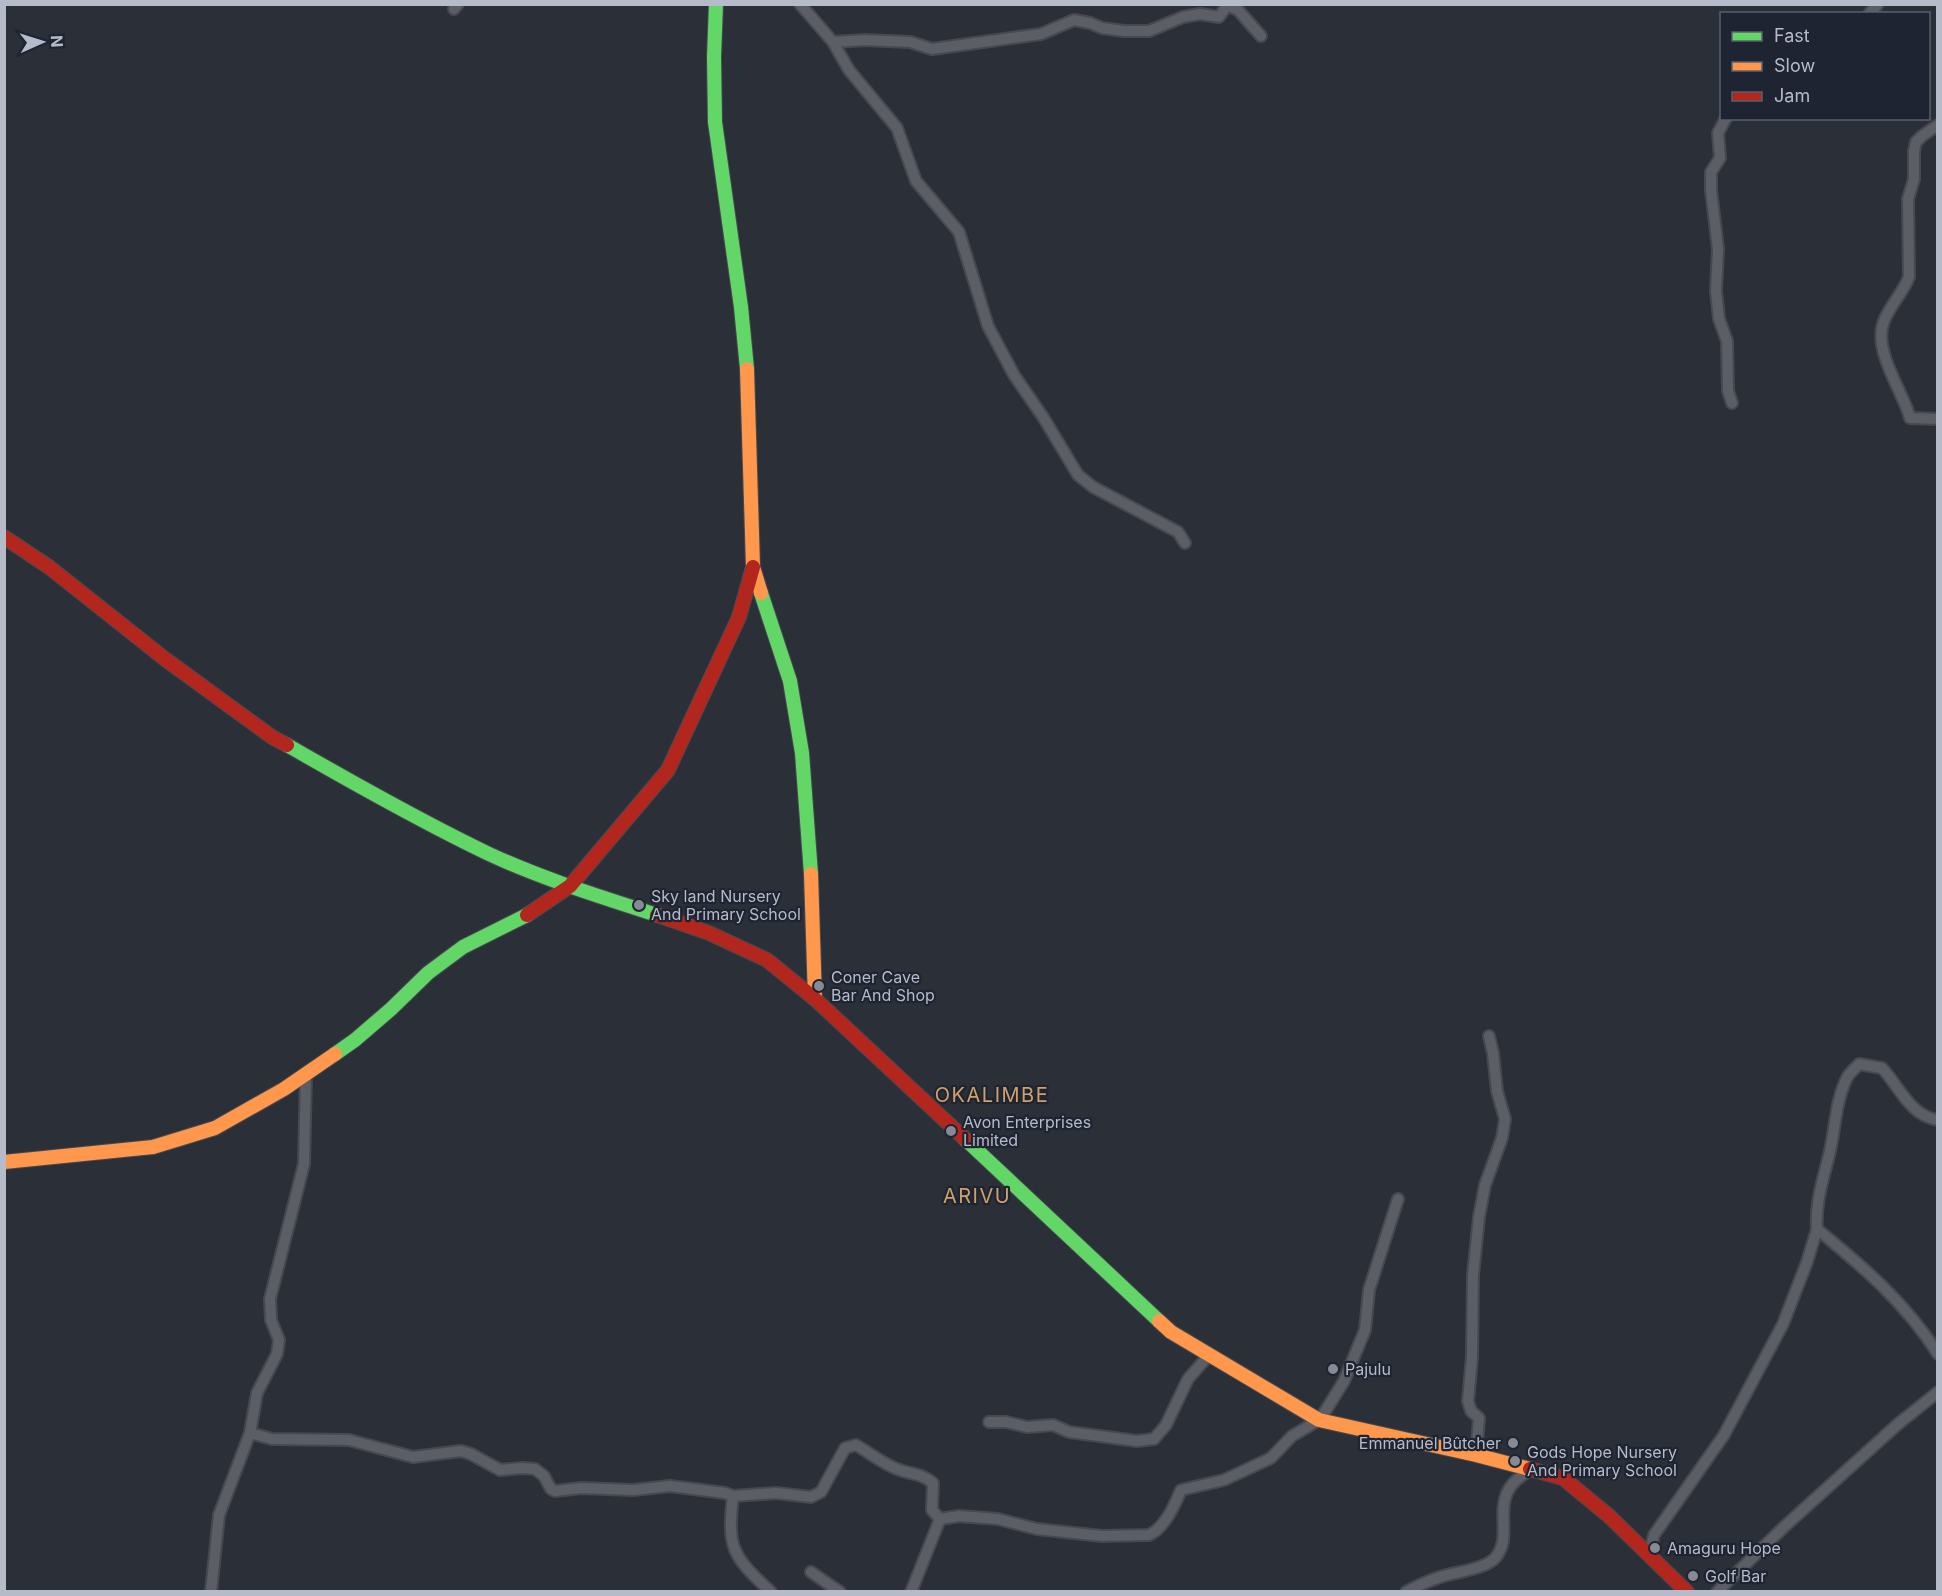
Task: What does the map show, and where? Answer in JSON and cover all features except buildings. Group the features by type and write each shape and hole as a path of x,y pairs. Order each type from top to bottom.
{"street":[{"path":"716,4 715,122 741,307 749,392 753,567 790,681 802,753 811,873 815,999"},
{"path":"800,4 833,42 849,70 897,128 916,181 958,232 988,326 1014,375 1078,475 1093,487 1178,531 1185,543"},
{"path":"833,42 865,40 910,42 941,48 1041,34 1074,20 1113,30 1149,31 1183,17 1200,14 1219,16 1226,7 1230,6 1238,10 1261,36"},
{"path":"1725,120 1718,133 1720,158 1712,171 1711,190 1718,249 1716,291 1719,319 1727,340 1728,391 1732,403"},
{"path":"1938,125 1916,142 1914,179 1908,200 1909,277 1884,322 1882,332 1888,366 1907,406 1910,418 1938,419"},
{"path":"4,537 49,567 165,658 272,737 404,812 491,855 570,886 719,938 767,960 815,999 1161,1324 1209,1355 1319,1420 1476,1455 1565,1479 1610,1516 1687,1592"},
{"path":"4,1162 131,1150 173,1142 214,1128 306,1074 355,1040 428,973 463,947 535,910 570,886 668,770 739,617 753,567"},
{"path":"1476,1455 1479,1418 1470,1410 1468,1401 1472,1357 1473,1275 1485,1185 1502,1138 1505,1119 1497,1091 1489,1036"},
{"path":"1649,1556 1649,1547 1654,1535 1724,1435 1783,1324 1817,1229 1817,1200 1830,1150 1835,1118 1847,1078 1859,1064 1882,1068 1913,1108 1925,1118 1938,1120"},
{"path":"211,1592 219,1515 250,1433 257,1393 276,1360 279,1340 270,1316 270,1299 304,1164 306,1074"},
{"path":"940,1519 959,1516 998,1519 1037,1529 1102,1536 1149,1535 1156,1532 1162,1525 1181,1490 1224,1480 1271,1458 1292,1436 1319,1420 1344,1381 1365,1330 1369,1290 1398,1199"},
{"path":"1817,1229 1890,1292 1920,1327 1938,1354"},
{"path":"989,1422 1006,1422 1028,1427 1053,1425 1069,1432 1137,1441 1154,1439 1165,1428 1188,1379 1209,1355"},
{"path":"1717,1592 1777,1532 1898,1424 1938,1392"},
{"path":"250,1433 272,1439 349,1440 413,1456 461,1451 500,1470 535,1469 544,1476 551,1489 555,1491 581,1488 633,1490 670,1486 725,1492 734,1496 776,1494 811,1497 817,1495 821,1492 845,1448 856,1445 901,1471 922,1475 933,1483 932,1510 940,1519"},
{"path":"1406,1592 1439,1577 1488,1564 1496,1557 1502,1546 1503,1503 1513,1482 1533,1469"},
{"path":"734,1496 730,1532 734,1549 748,1570 771,1592"},
{"path":"911,1592 940,1519"},
{"path":"811,1572 840,1592"}],"traffic: fast":[{"path":"716,4 715,122 741,307 747,369"},
{"path":"761,593 790,681 802,753 811,874"},
{"path":"287,745 412,815 489,854 551,880 657,915"},
{"path":"335,1054 391,1009 428,973 463,947 527,915"},
{"path":"965,1139 1159,1321"}],"traffic: slow":[{"path":"747,369 753,567 761,593"},
{"path":"811,874 815,999"},
{"path":"4,1162 153,1147 215,1128 284,1089 335,1054"},
{"path":"1159,1321 1171,1332 1319,1420 1530,1469"}],"traffic: jam":[{"path":"4,537 49,567 165,659 272,737 287,745"},
{"path":"527,915 570,886 668,770 739,617 753,567"},
{"path":"657,915 709,933 767,960 815,999 965,1139"},
{"path":"1530,1469 1563,1478 1609,1516 1687,1592"}],"place":[{"name":"Sky land Nursery And Primary School","path":"639,905"},
{"name":"Coner Cave Bar And Shop","path":"819,986"},
{"name":"Avon Enterprises Limited","path":"951,1131"},
{"name":"Pajulu","path":"1333,1369"},
{"name":"Emmanuel Bûtcher","path":"1513,1443"},
{"name":"Gods Hope Nursery And Primary School","path":"1515,1461"},
{"name":"Amaguru Hope","path":"1655,1548"},
{"name":"Golf Bar","path":"1693,1576"}],"district":[{"name":"OKALIMBE","path":"992,1095"},
{"name":"ARIVU","path":"977,1196"}]}
